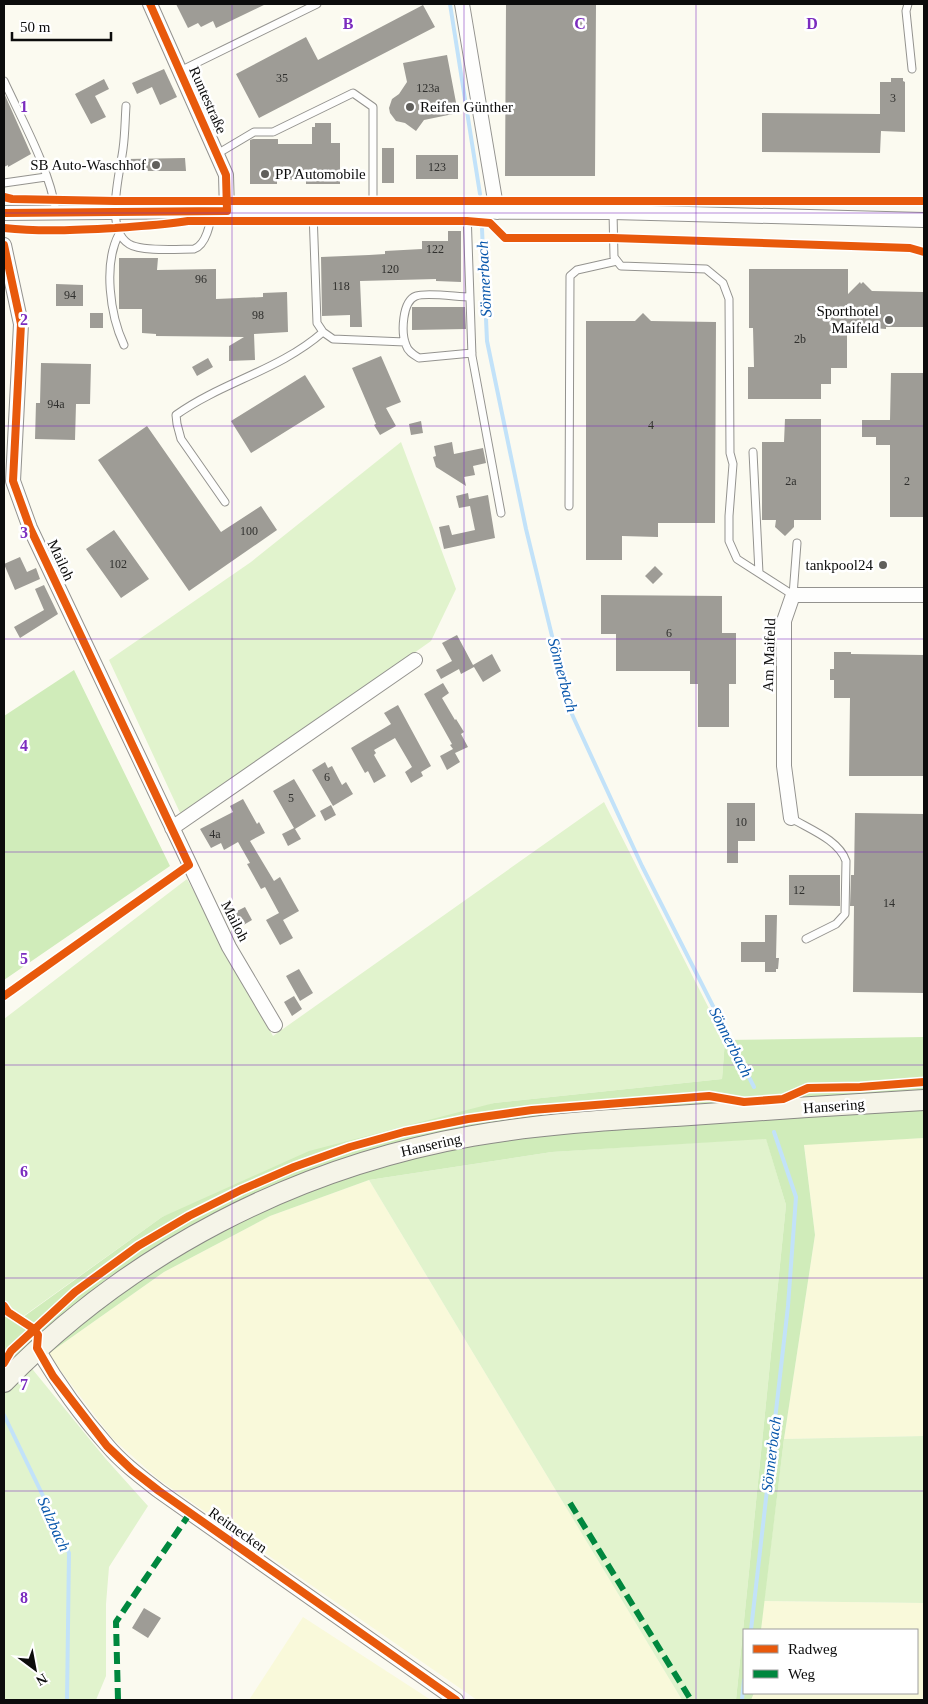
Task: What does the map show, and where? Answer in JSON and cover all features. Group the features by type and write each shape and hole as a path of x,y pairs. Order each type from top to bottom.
{"street":[{"name":"Runtestraße","path":"150,4 226,175 227,212"},
{"path":"462,4 497,212"},
{"path":"4,213 211,211 613,212 924,220"},
{"name":"Mailoh","path":"4,245 21,324 13,481 30,528 229,947 275,1024"},
{"path":"793,596 924,595"},
{"name":"Am Maifeld","path":"791,818 784,766 784,621 793,596"},
{"path":"172,828 415,660"},
{"name":"Hansering","path":"4,1382 36,1348 87,1306 149,1262 198,1232 248,1207 301,1184 364,1162 473,1136 536,1127 596,1121 924,1100"},
{"name":"Reitnecken","path":"36,1348 54,1376 107,1446 132,1470 456,1700"}],"lane":[{"path":"180,71 317,4"},
{"path":"908,4 906,11 912,70"},
{"path":"4,81 37,153 54,200 56,212"},
{"path":"217,154 254,132 273,132 353,93 373,107 373,212"},
{"path":"126,106 125,128 116,193 115,212 119,234 128,244 138,248 194,249 198,248 202,242 211,221 211,211"},
{"path":"4,182 46,177"},
{"path":"313,212 317,324 322,332 333,339 405,342"},
{"path":"467,212 472,353 502,513"},
{"path":"613,212 614,257 621,266 706,269 723,282 729,298 730,453 733,464 729,541 737,560 793,596 797,543"},
{"path":"119,234 113,244 110,299 115,324 124,345"},
{"path":"569,506 570,276 576,270 617,261"},
{"path":"470,297 419,295 410,298 406,306 403,332 410,352 420,358 472,353"},
{"path":"225,502 181,439 176,415 211,393 288,357 312,342 322,332"},
{"path":"753,452 759,573"},
{"path":"791,818 830,840 844,853 846,861 845,914 836,924 806,938"}],"green space":[{"path":"401,442 456,589 431,641 182,817 109,660 251,562"},
{"path":"74,670 170,866 4,980 4,716"},
{"path":"604,802 725,1040 722,1079 494,1103 162,1217 18,1320 4,1300 4,1019 187,879 273,1036"},
{"path":"924,1037 924,1138 804,1145 815,1235 784,1439 761,1629 743,1629 786,1205 766,1139 552,1152 369,1180 270,1216 164,1272 48,1354 29,1365 4,1393 4,1300 19,1320 162,1217 309,1151 494,1103 722,1079 725,1040"},
{"path":"766,1138 786,1205 736,1700 682,1700 369,1180 552,1152"},
{"path":"924,1138 924,1436 784,1439 815,1235 804,1144"},
{"path":"369,1180 682,1700 477,1700 158,1479 112,1438 48,1354 164,1272 270,1216"},
{"path":"29,1365 105,1458 148,1506 109,1567 106,1604 106,1676 96,1700 4,1700 4,1393"},
{"path":"924,1436 924,1603 764,1601 784,1439"},
{"path":"763,1601 924,1603 924,1700 751,1700 754,1694 918,1694 918,1629 761,1629"},
{"path":"303,1617 431,1700 249,1700"},
{"path":"743,1631 743,1694 754,1694 751,1700 736,1700"}],"building":[{"path":"176,4 266,4 216,28 213,21 201,27 198,23 188,28"},
{"path":"506,4 596,4 595,176 505,176"},
{"path":"423,5 435,27 259,118 236,74 306,37 318,60"},
{"path":"447,55 458,113 424,120 416,131 405,123 396,121 389,108 392,99 399,94 407,82 403,63"},
{"path":"164,69 177,97 160,105 152,87 137,94 132,83"},
{"path":"891,78 903,78 905,82 905,132 881,131 880,153 762,152 762,113 880,114 880,82 891,82"},
{"path":"104,79 109,89 95,96 106,117 91,124 75,94"},
{"path":"4,93 31,154 8,167 8,165 4,167"},
{"path":"315,123 331,123 331,143 340,143 340,184 306,184 306,180 277,180 277,184 250,184 250,140 278,139 278,144 312,144 312,127 315,127"},
{"path":"382,148 394,148 394,183 382,183"},
{"path":"416,155 458,155 458,179 416,179"},
{"name":"SB Auto-Waschhof","path":"185,158 186,171 127,171 127,159"},
{"path":"448,231 461,231 461,282 436,281 436,279 360,281 362,327 350,327 350,315 322,316 321,257 385,254 385,251 422,249 422,241 448,241"},
{"path":"119,258 158,258 157,270 216,269 216,299 263,297 263,293 287,292 288,332 254,334 255,360 229,361 229,346 244,337 156,336 156,334 142,333 142,309 119,309"},
{"path":"749,269 848,269 848,294 860,282 861,284 863,282 872,291 924,292 924,327 886,327 886,329 859,327 859,330 847,330 847,368 831,368 831,384 821,384 821,399 748,399 748,367 754,367 753,328 749,328"},
{"path":"56,284 83,285 83,306 56,306"},
{"path":"412,307 465,307 466,329 412,330"},
{"path":"90,313 103,313 103,328 90,328"},
{"path":"643,313 651,321 716,322 715,523 658,523 658,537 622,536 622,560 586,560 586,321 635,321"},
{"path":"381,356 401,402 386,408 396,426 380,435 374,425 376,424 352,368"},
{"path":"208,358 213,367 197,376 192,367"},
{"path":"41,363 91,364 90,404 76,404 75,440 35,439 36,403 40,403"},
{"path":"891,373 924,373 924,517 890,517 890,445 876,445 876,437 862,437 862,420 890,420"},
{"path":"305,375 325,407 251,453 231,421"},
{"path":"785,419 821,419 821,520 794,520 794,527 785,536 775,527 776,520 762,520 762,442 784,442"},
{"path":"421,421 423,433 411,435 409,424"},
{"path":"147,426 221,532 261,506 277,530 189,591 98,460"},
{"path":"452,442 454,454 483,448 486,463 473,466 475,475 464,477 466,486 436,467 433,457 436,456 434,446"},
{"path":"468,493 469,499 488,495 495,538 444,549 439,527 449,525 452,535 475,530 470,506 459,508 456,496"},
{"path":"114,530 149,579 121,598 86,549"},
{"path":"20,557 27,572 36,568 40,579 15,590 4,564"},
{"path":"655,566 663,574 653,584 645,576"},
{"path":"44,585 58,614 20,638 14,627 44,610 35,589"},
{"path":"601,595 722,596 722,633 736,633 736,684 729,684 729,727 698,727 698,684 690,684 690,671 616,671 616,634 601,634"},
{"path":"457,635 473,665 492,654 501,671 483,682 474,667 461,674 459,669 441,679 436,670 452,661 442,643"},
{"path":"834,652 924,655 924,776 849,776 850,698 834,698 834,680 830,680 830,669 834,669"},
{"path":"443,683 449,693 442,698 464,732 461,734 468,747 455,753 460,762 447,770 440,756 453,749 450,745 452,744 424,694"},
{"path":"398,705 431,766 421,772 423,776 411,783 405,772 412,767 395,738 374,750 376,753 374,755 386,776 374,783 368,771 365,773 351,748 391,724 384,713"},
{"path":"325,762 328,768 332,766 342,785 346,782 353,794 333,806 312,770"},
{"path":"294,779 316,816 295,829 301,839 288,846 282,834 294,828 273,791"},
{"path":"243,799 257,824 259,822 265,833 250,841 274,881 280,877 299,911 283,920 293,938 280,945 266,920 279,913 265,887 261,889 247,864 250,863 238,842 224,850 221,843 211,848 200,829 233,812 230,806"},
{"path":"727,803 755,803 755,841 738,841 738,863 727,863"},
{"path":"331,805 336,815 325,821 320,811"},
{"path":"855,813 924,814 924,993 853,992 854,906 850,906 851,875 854,875"},
{"path":"789,875 840,875 840,906 789,905"},
{"path":"245,907 252,920 240,927 233,913"},
{"path":"765,915 777,915 776,958 779,958 776,972 765,972 765,962 741,962 741,942 765,942"},
{"path":"299,969 313,993 300,1001 286,976"},
{"path":"294,996 302,1009 292,1016 284,1002"},
{"path":"144,1608 161,1618 148,1638 132,1628"}],"waterway":[{"name":"Sönnerbach","path":"450,4 480,194"},
{"name":"Sönnerbach","path":"482,229 487,341 526,529 570,710 642,866 754,1087"},
{"name":"Sönnerbach","path":"751,1629 788,1306 796,1197 774,1132"},
{"name":"Salzbach","path":"4,1415 69,1553 67,1700"},
{"name":"Sönnerbach","path":"742,1700 743,1690"}],"marked path":[{"path":"570,1503 691,1700"},
{"path":"118,1700 116,1622 190,1513"}],"cycle path":[{"path":"4,213 227,211 226,175 150,4"},
{"path":"4,197 12,199 115,201 924,201"},
{"path":"4,228 46,230 115,228 188,221 467,221 490,223 505,238 613,238 910,248 924,252"},
{"path":"4,245 21,324 13,481 30,528 189,865 4,996"},
{"path":"4,1363 11,1351 75,1292 138,1246 189,1216 241,1190 294,1167 350,1147 404,1132 468,1119 532,1110 709,1096 744,1102 783,1099 808,1088 860,1087 924,1082"},
{"path":"4,1306 8,1312 34,1329 38,1335 37,1348 53,1376 107,1446 132,1470 456,1700"}],"place":[{"name":"Reifen Günther","path":"410,107"},
{"name":"SB Auto-Waschhof","path":"156,165"},
{"name":"PP Automobile","path":"265,174"},
{"name":"Sporthotel Maifeld","path":"889,320"},
{"name":"tankpool24","path":"883,565"}]}
